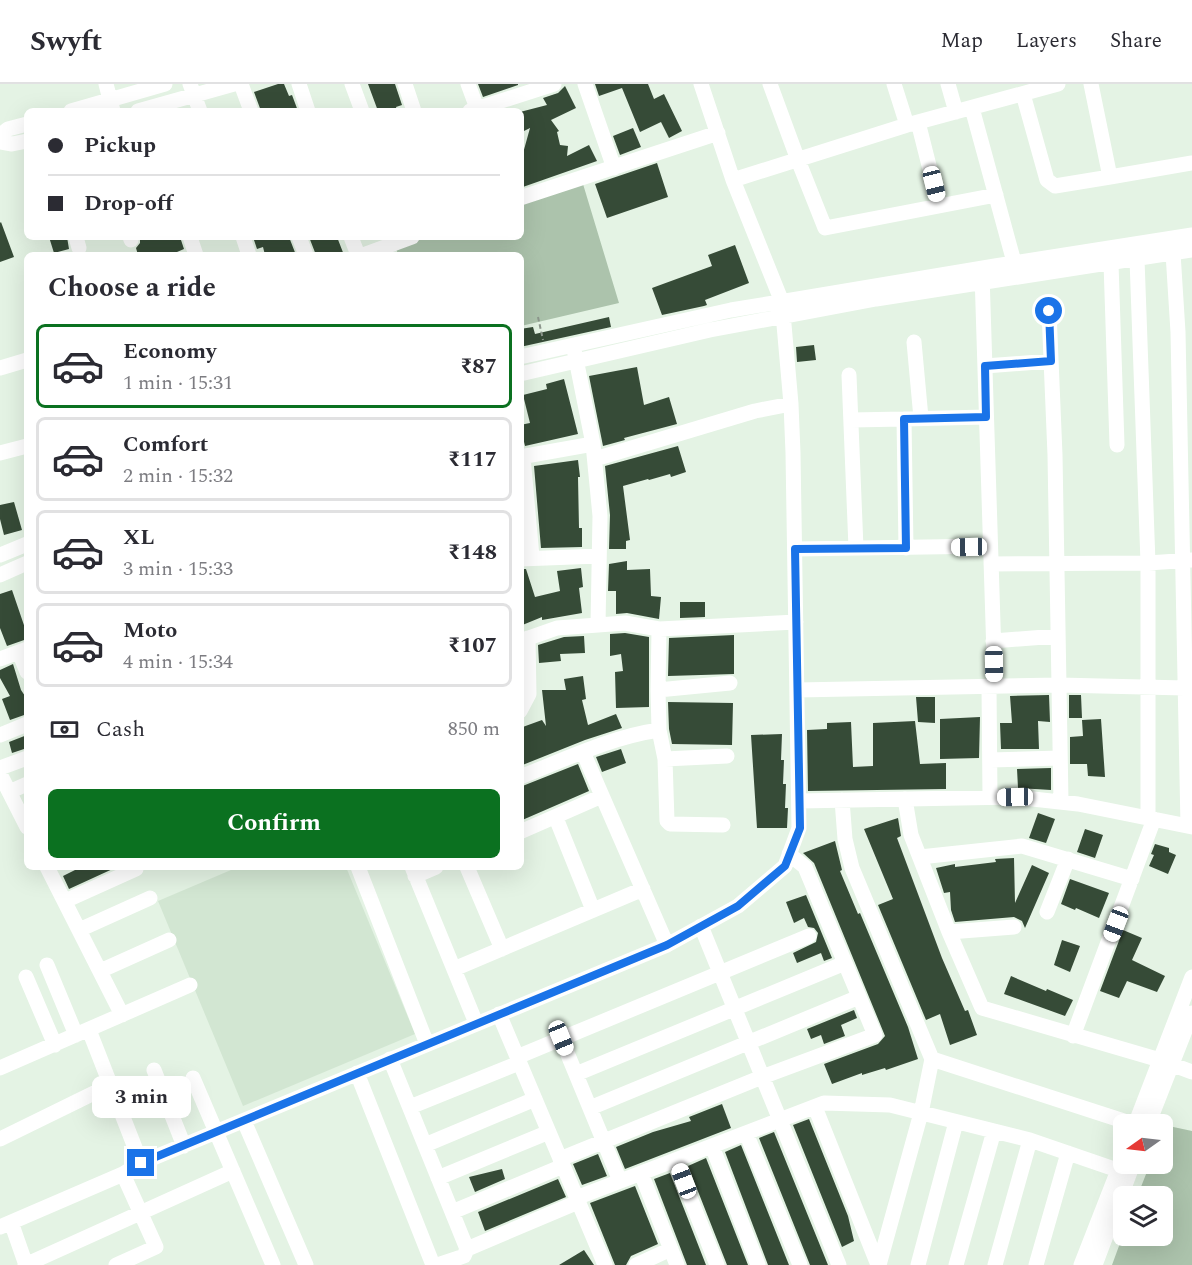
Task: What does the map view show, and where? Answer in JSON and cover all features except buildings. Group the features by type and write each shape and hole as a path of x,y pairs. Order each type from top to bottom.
{"street":[{"path":"105,84 112,105"},
{"path":"92,108 112,105 165,84"},
{"path":"146,108 193,90 234,84"},
{"path":"241,84 250,108"},
{"path":"299,84 307,108"},
{"path":"352,84 361,108"},
{"path":"405,84 413,108"},
{"path":"468,84 474,108"},
{"path":"481,108 554,84"},
{"path":"585,84 614,168"},
{"path":"233,1171 25,1265 6,1224 123,1174 141,1163 667,945 738,906 785,866 800,828 791,404 783,309 733,180 701,84"},
{"path":"770,84 825,228 996,195"},
{"path":"894,84 913,124 939,205"},
{"path":"948,84 956,112"},
{"path":"733,180 972,108 1005,91 1023,94 1058,84"},
{"path":"1091,84 1110,177"},
{"path":"193,90 199,108"},
{"path":"1023,94 1050,184 1055,186 1192,163"},
{"path":"972,108 1016,270"},
{"path":"0,135 8,129 24,125"},
{"path":"524,197 718,133"},
{"path":"0,142 12,144 24,142"},
{"path":"524,373 710,330 783,309 1016,270 1192,235"},
{"path":"371,252 403,240"},
{"path":"1016,270 1111,263 1192,250"},
{"path":"799,801 1015,797 1061,802 1190,826 1185,688 1187,561 1185,331 1173,253"},
{"path":"1073,1036 1132,879 1151,819 1148,563 1137,259"},
{"path":"1111,263 1117,445"},
{"path":"982,275 993,641 990,797"},
{"path":"524,356 731,310 783,309"},
{"path":"1049,311 1057,564 1061,802"},
{"path":"914,342 921,418"},
{"path":"573,345 594,451 600,516 598,625"},
{"path":"0,368 24,361"},
{"path":"985,366 1051,361"},
{"path":"849,375 856,548"},
{"path":"524,457 594,451 791,404"},
{"path":"851,420 986,417"},
{"path":"904,419 906,548"},
{"path":"0,453 24,447"},
{"path":"524,508 526,558 599,556"},
{"path":"0,555 24,545"},
{"path":"795,549 990,546"},
{"path":"991,564 1187,561"},
{"path":"0,575 24,564"},
{"path":"524,703 529,694 524,640 557,628 625,623 659,629 796,622"},
{"path":"659,629 659,730 665,759 666,816 670,824 723,825"},
{"path":"993,641 1058,636"},
{"path":"10,653 24,669"},
{"path":"658,690 730,683"},
{"path":"797,690 1059,685 1185,688"},
{"path":"0,735 24,725"},
{"path":"524,775 636,734 659,730"},
{"path":"583,752 667,945"},
{"path":"665,759 727,756"},
{"path":"990,760 1060,758"},
{"path":"0,768 24,759"},
{"path":"0,774 24,817"},
{"path":"9,792 24,785"},
{"path":"524,830 602,796"},
{"path":"905,799 911,835 982,1008 1166,1062 1192,1072"},
{"path":"842,800 845,839 852,868 932,1059 921,1113 878,1265"},
{"path":"556,818 593,910"},
{"path":"920,857 1022,846 1132,879"},
{"path":"452,1212 562,1163 603,1142 762,1077 875,1035 805,867 789,854"},
{"path":"1047,912 1068,860"},
{"path":"53,870 64,901 122,1015"},
{"path":"64,901 136,870"},
{"path":"359,870 427,1044"},
{"path":"468,870 502,949"},
{"path":"413,871 476,1023"},
{"path":"454,969 643,889"},
{"path":"79,930 150,898"},
{"path":"701,926 839,1265"},
{"path":"949,932 1014,927"},
{"path":"410,1107 518,1060 561,1038 809,936"},
{"path":"100,971 169,940"},
{"path":"576,1074 845,963"},
{"path":"47,965 82,1033 141,1163"},
{"path":"26,977 55,1045"},
{"path":"1151,1114 1192,977"},
{"path":"1,1066 55,1045 190,985"},
{"path":"590,1108 859,997"},
{"path":"1140,1114 1192,1013"},
{"path":"499,1014 605,1265"},
{"path":"561,1038 620,1181"},
{"path":"390,1059 467,1249"},
{"path":"932,1059 1113,1118"},
{"path":"154,1070 184,1146"},
{"path":"357,1073 435,1265 464,1256 467,1249 620,1181 825,1103 890,1105 1113,1163"},
{"path":"193,1078 272,1265"},
{"path":"0,1139 94,1093"},
{"path":"425,1144 535,1099"},
{"path":"815,1107 878,1265"},
{"path":"244,1121 306,1265"},
{"path":"918,1265 956,1122"},
{"path":"956,1265 994,1131"},
{"path":"438,1178 549,1132"},
{"path":"746,1133 800,1265"},
{"path":"995,1265 1030,1140"},
{"path":"712,1146 758,1265"},
{"path":"1036,1265 1068,1152"},
{"path":"675,1160 717,1265"},
{"path":"641,1173 677,1265"},
{"path":"116,1265 156,1247 123,1174"},
{"path":"1081,1265 1122,1174"},
{"path":"1095,1265 1123,1174"},
{"path":"636,1265 671,1249"}],"path":[{"path":"538,317 545,351"}],"shaded area":[{"path":"583,184 619,303 524,325 524,252 397,252 396,248 419,240 524,240 524,204"},
{"path":"231,870 347,870 415,1034 243,1106 158,901"},
{"path":"1173,1127 1192,1131 1192,1265 1112,1265 1119,1246 1173,1246 1173,1186 1141,1186 1146,1174 1173,1174"}],"route":[{"path":"141,1163 667,945 738,906 785,866 800,828 795,549 906,548 904,419 986,417 985,366 1051,361 1049,311"}]}
